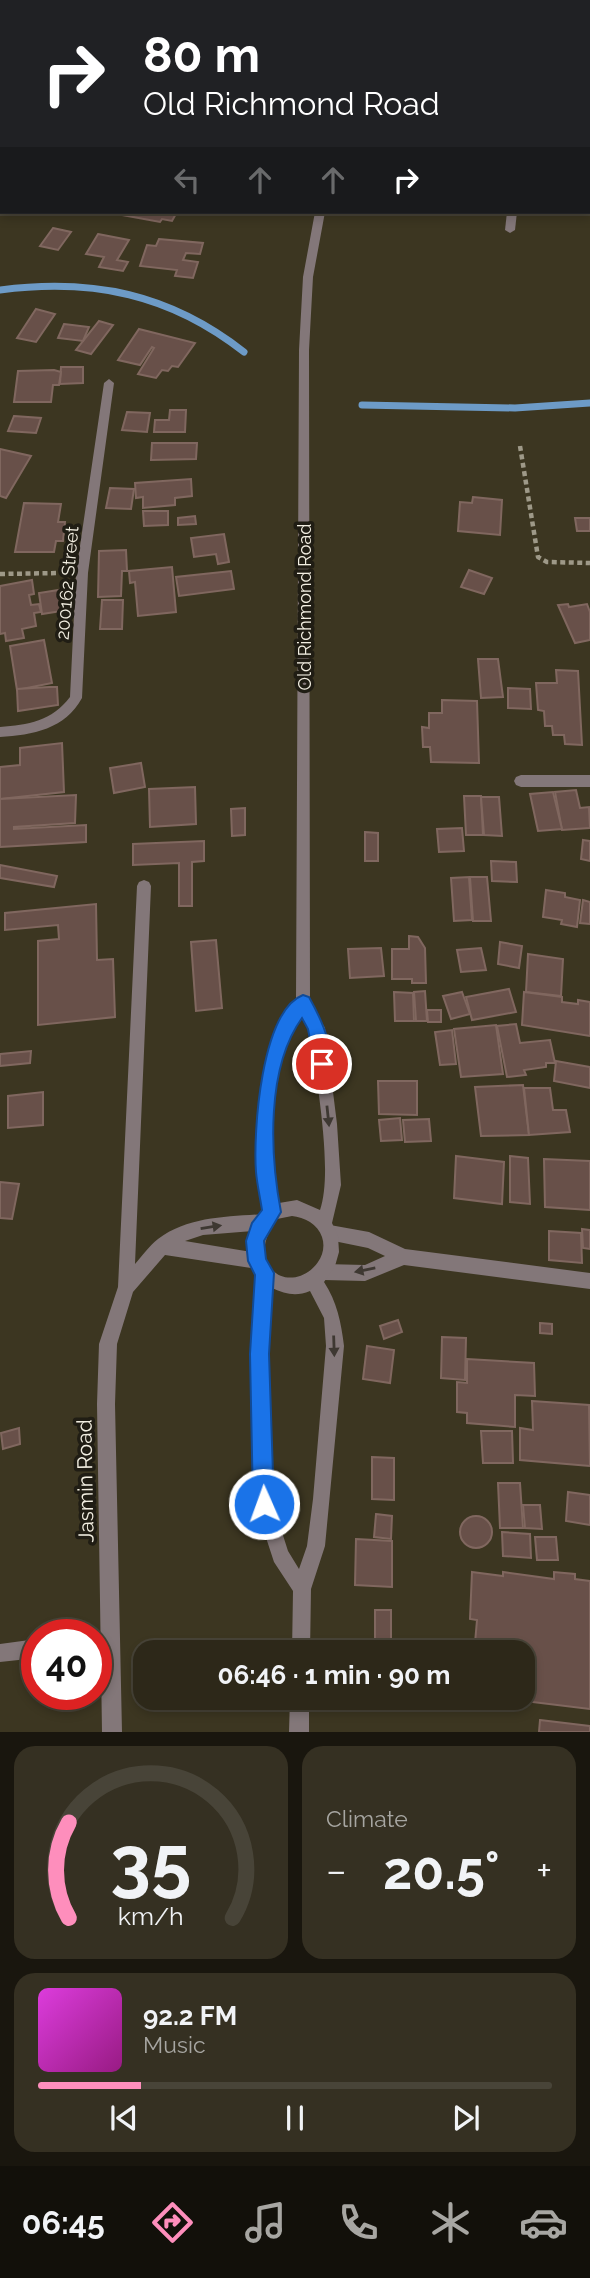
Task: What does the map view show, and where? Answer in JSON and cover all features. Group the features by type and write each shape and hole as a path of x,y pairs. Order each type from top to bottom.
{"street":[{"name":"Old Richmond Road","path":"319,1277 332,1253 327,1228 332,1185 329,1124 317,1028 303,1003 304,351 308,277 320,214"},
{"path":"510,230 512,214"},
{"name":"200162 Street","path":"0,732 40,727 58,720 76,698 82,573 109,383"},
{"path":"521,781 590,781"},
{"path":"126,1287 144,886"},
{"path":"302,1589 279,1556 264,1504 260,1354 261,1267 255,1241 268,1217 265,1130 272,1063 285,1027 303,1003"},
{"path":"268,1217 300,1208 327,1228 369,1240 404,1257 590,1281"},
{"name":"Jasmin Road","path":"104,1619 108,1344 126,1287 162,1246 183,1234 203,1227 268,1217"},
{"path":"162,1246 261,1267 275,1282 287,1287 319,1277 365,1272 404,1257"},
{"path":"300,1640 302,1589 316,1546 323,1499 335,1346 332,1318 319,1277"},
{"path":"0,1653 21,1650"},
{"name":"Jasmin Road","path":"110,1710 112,1732"},
{"path":"299,1732 300,1710"}],"path":[{"path":"520,446 538,557 547,562 590,563"},
{"path":"0,574 82,573"}],"building":[{"path":"117,214 176,214 172,221 162,219 160,222"},
{"path":"53,228 71,232 58,250 40,246"},
{"path":"98,234 129,240 117,260 128,262 123,271 99,267 104,257 86,254"},
{"path":"159,239 203,243 200,254 186,253 183,260 198,262 193,278 175,276 177,270 140,266 147,245 156,246"},
{"path":"36,309 55,314 36,342 17,338"},
{"path":"99,321 113,325 91,354 76,350"},
{"path":"64,324 89,327 83,341 58,338"},
{"path":"139,329 195,343 178,367 162,370 156,378 138,374 154,348 152,347 140,365 118,360"},
{"path":"61,367 83,367 83,383 60,384"},
{"path":"18,371 61,372 59,385 53,385 51,402 14,402"},
{"path":"170,410 186,410 185,432 154,432 155,420 169,420"},
{"path":"127,412 150,413 147,432 122,430"},
{"path":"14,416 41,418 36,433 8,431"},
{"path":"152,443 197,443 196,459 151,460"},
{"path":"0,449 31,456 6,498 0,496"},
{"path":"191,479 192,496 175,498 175,505 143,508 143,497 136,498 135,483"},
{"path":"110,488 134,489 131,509 106,508"},
{"path":"473,497 502,500 500,535 458,531 460,502 472,503"},
{"path":"24,503 61,504 58,522 65,522 63,541 56,541 54,552 15,552"},
{"path":"143,511 168,511 168,525 144,526"},
{"path":"195,516 196,524 178,525 178,518"},
{"path":"575,518 590,518 590,531 577,531"},
{"path":"224,534 229,562 218,564 216,554 194,557 191,538"},
{"path":"126,550 127,571 122,571 121,596 98,597 99,551"},
{"path":"172,567 176,612 138,616 135,582 130,583 129,571"},
{"path":"469,570 492,578 484,594 461,587"},
{"path":"231,571 234,589 179,596 176,577"},
{"path":"32,580 34,594 29,595 31,605 39,604 41,612 34,613 36,626 22,629 24,638 6,641 5,633 0,634 0,586"},
{"path":"65,589 68,610 42,614 39,593"},
{"path":"102,600 123,600 122,629 100,629"},
{"path":"568,604 569,607 587,604 590,612 590,640 575,643 558,605"},
{"path":"44,640 52,683 17,690 10,646"},
{"path":"478,659 498,659 503,697 481,698"},
{"path":"556,670 578,671 582,745 565,744 564,735 553,735 552,726 545,726 544,711 538,710 536,683 557,683"},
{"path":"57,687 58,705 18,711 17,689"},
{"path":"508,688 530,689 531,709 508,708"},
{"path":"442,700 477,701 479,763 431,762 430,747 423,747 422,727 429,728 429,713 442,713"},
{"path":"62,743 64,792 0,799 0,767 20,765 20,748"},
{"path":"141,763 145,787 114,793 110,768"},
{"path":"195,787 196,824 150,827 149,789"},
{"path":"576,790 580,808 589,807 590,828 562,830 555,792"},
{"path":"553,792 562,829 538,831 530,794"},
{"path":"76,795 75,823 14,829 86,825 86,842 0,847 0,799"},
{"path":"464,796 481,796 483,835 466,835"},
{"path":"481,797 499,797 502,836 484,835"},
{"path":"245,808 245,835 232,836 231,809"},
{"path":"462,828 464,851 439,852 437,829"},
{"path":"365,832 378,833 378,861 365,861"},
{"path":"583,840 590,841 590,861 581,859"},
{"path":"204,841 204,861 192,862 192,906 179,906 179,863 133,865 133,844"},
{"path":"491,861 516,862 517,882 492,881"},
{"path":"0,865 57,876 54,887 0,878"},
{"path":"469,877 472,920 454,921 451,878"},
{"path":"470,877 487,877 491,921 473,921"},
{"path":"546,890 565,893 565,897 580,900 577,927 561,924 562,920 543,917"},
{"path":"583,900 590,902 590,924 580,923"},
{"path":"96,904 97,960 113,959 115,1017 38,1025 38,941 59,939 58,925 5,930 5,913"},
{"path":"409,936 418,937 425,948 426,983 412,983 412,979 392,979 392,949 409,949"},
{"path":"216,940 222,1008 196,1011 191,942"},
{"path":"500,942 522,946 519,968 498,964"},
{"path":"381,948 384,976 350,978 348,949"},
{"path":"481,948 486,970 461,972 457,950"},
{"path":"528,954 563,959 561,996 526,992"},
{"path":"509,989 516,1012 472,1020 466,997"},
{"path":"425,991 427,1021 416,1021 414,992"},
{"path":"394,992 413,993 414,1021 395,1021"},
{"path":"462,992 470,1014 451,1019 443,996"},
{"path":"524,992 562,997 562,1002 590,1002 590,1036 522,1025"},
{"path":"427,1010 441,1010 441,1022 428,1022"},
{"path":"516,1024 520,1043 550,1040 555,1063 524,1070 526,1075 507,1077 497,1026"},
{"path":"496,1025 503,1074 461,1077 454,1029"},
{"path":"452,1030 456,1064 440,1065 435,1032"},
{"path":"31,1051 30,1063 0,1066 0,1054"},
{"path":"556,1061 590,1067 590,1088 554,1081"},
{"path":"378,1081 417,1081 417,1115 379,1114"},
{"path":"523,1085 529,1135 481,1136 475,1087"},
{"path":"524,1088 550,1088 553,1110 566,1110 570,1132 529,1135"},
{"path":"43,1092 43,1125 8,1128 8,1096"},
{"path":"400,1118 402,1140 381,1141 379,1120"},
{"path":"429,1119 431,1141 405,1142 403,1120"},
{"path":"456,1156 504,1162 502,1204 454,1198"},
{"path":"510,1156 528,1158 530,1204 510,1202"},
{"path":"544,1159 590,1161 590,1210 545,1207"},
{"path":"0,1182 19,1184 12,1219 0,1218"},
{"path":"582,1229 590,1230 590,1249 583,1248"},
{"path":"549,1231 581,1233 582,1263 549,1260"},
{"path":"398,1320 402,1332 384,1339 380,1326"},
{"path":"540,1323 552,1324 552,1334 540,1333"},
{"path":"442,1337 466,1338 465,1380 441,1378"},
{"path":"367,1346 394,1350 390,1383 363,1379"},
{"path":"467,1359 534,1363 535,1396 515,1395 515,1427 467,1423 467,1413 457,1412 457,1382 467,1383"},
{"path":"532,1401 589,1405 590,1466 520,1460 520,1428 533,1430"},
{"path":"19,1428 20,1444 3,1449 1,1433"},
{"path":"481,1431 512,1431 513,1463 483,1463"},
{"path":"372,1457 394,1458 394,1500 372,1499"},
{"path":"498,1483 520,1483 523,1528 500,1528"},
{"path":"568,1492 590,1495 590,1525 566,1521"},
{"path":"523,1505 540,1505 542,1529 525,1528"},
{"path":"376,1514 392,1516 391,1539 374,1537"},
{"path":"476,1516 487,1521 492,1532 487,1543 476,1548 465,1543 460,1532 465,1521"},
{"path":"502,1532 530,1534 531,1558 503,1556"},
{"path":"535,1537 556,1537 558,1560 537,1560"},
{"path":"356,1539 392,1541 392,1587 355,1585"},
{"path":"472,1572 503,1576 503,1572 554,1579 554,1572 575,1574 575,1579 590,1581 590,1709 535,1702 535,1640 475,1640 477,1620 470,1619"},
{"path":"375,1610 391,1610 391,1640 375,1640"},
{"path":"540,1720 590,1726 590,1732 539,1732"}],"waterway":[{"path":"0,290 67,286 129,295 188,316 244,352"},
{"path":"362,405 515,408 590,403"}],"route":[{"path":"264,1504 260,1354 264,1273 257,1261 255,1241 258,1229 272,1212 265,1173 265,1130 272,1063 285,1027 303,1003 317,1028 322,1064"}]}
